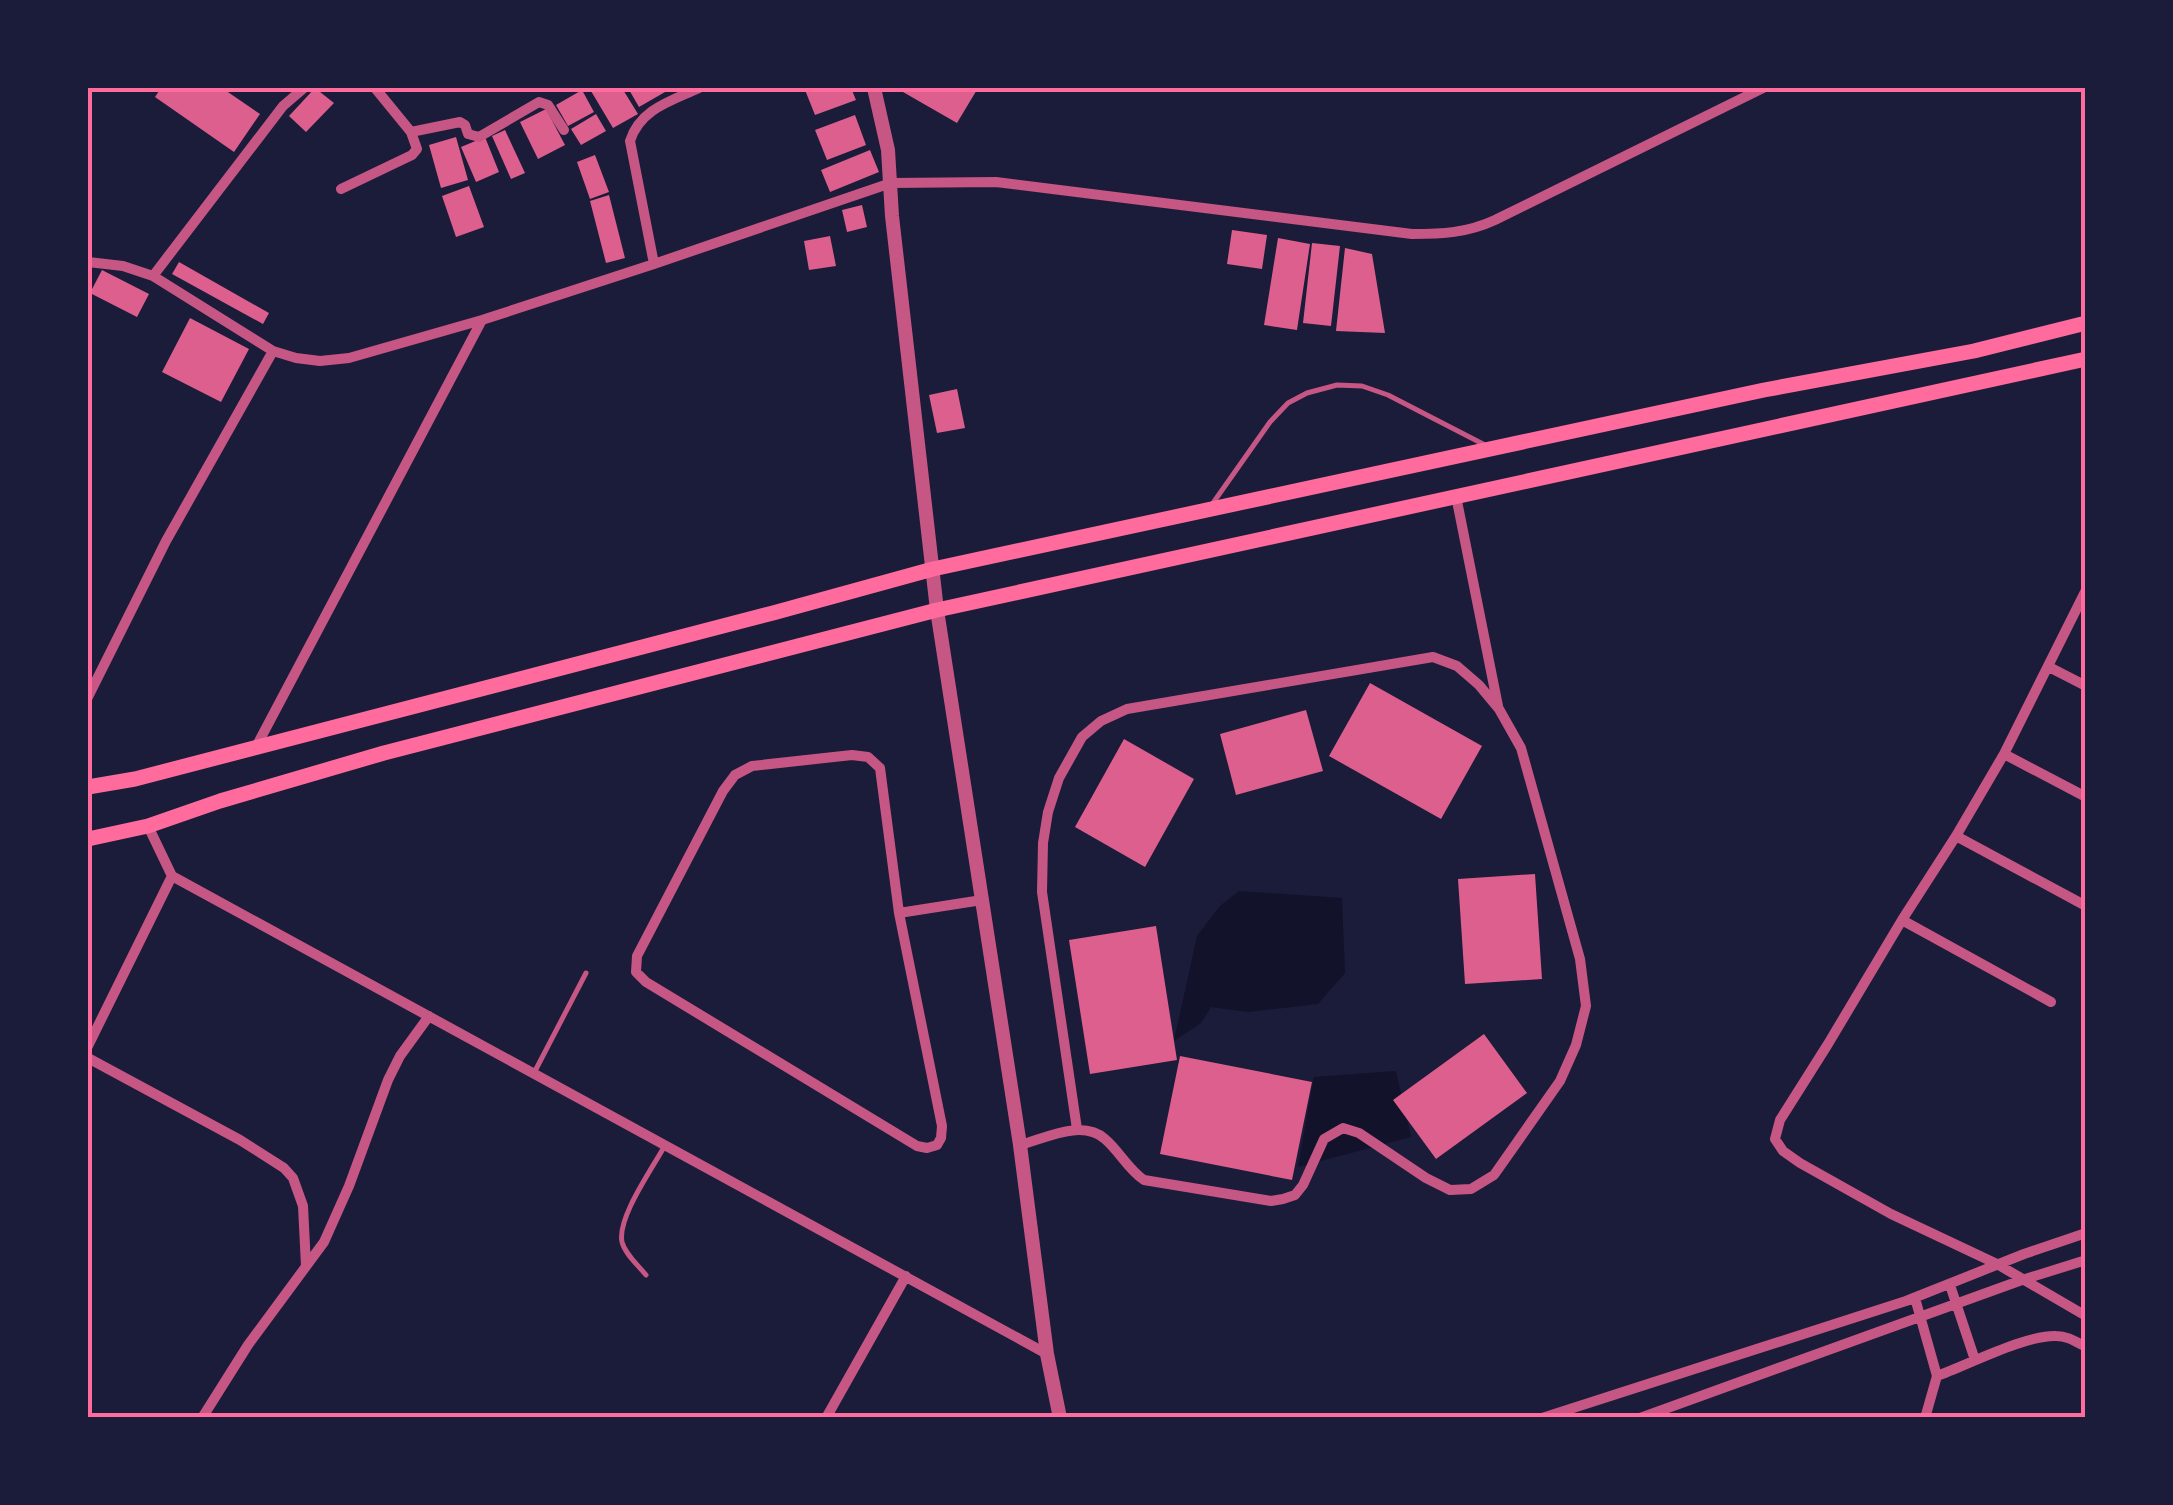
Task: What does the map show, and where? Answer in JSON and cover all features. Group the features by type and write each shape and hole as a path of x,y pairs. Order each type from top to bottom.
{"main road":[{"path":"88,788 256,748 932,569 2086,324"},
{"path":"88,839 148,826 384,752 937,610 2086,359"}],"street":[{"path":"153,276 284,106 304,88"},
{"path":"341,190 417,149 410,132 375,88"},
{"path":"654,264 630,141 634,127 649,111 699,88"},
{"path":"874,88 888,150 892,216 937,610 1060,1418"},
{"path":"88,262 122,266 153,276 272,351 320,361 349,358 482,320 891,182 996,182 1412,234 1456,233 1495,220 1763,88"},
{"path":"410,132 460,122 468,134 478,136 540,102 548,105 564,130"},
{"path":"256,748 482,320"},
{"path":"88,696 166,542 272,351"},
{"path":"1456,496 1499,710"},
{"path":"2086,590 2004,754 1780,1120 1775,1139 1800,1163 1891,1214 1997,1264 2086,1316"},
{"path":"1020,1145 1077,1129 1092,1132 1105,1139 1144,1180 1272,1201 1295,1194 1324,1138 1342,1128 1359,1133 1450,1190 1472,1189 1494,1175 1560,1081 1576,1045 1586,1006 1580,958 1521,748 1499,710 1458,666 1433,657 1127,709 1100,721 1082,737 1059,778 1042,844 1042,892 1077,1129"},
{"path":"2049,667 2086,686"},
{"path":"852,754 868,757 880,768 899,913 942,1126 937,1145 927,1148 917,1146 646,982 636,972 637,956 722,790 735,775 752,766 852,754"},
{"path":"2004,754 2086,797"},
{"path":"148,826 172,876 1048,1354"},
{"path":"1956,836 2086,906"},
{"path":"88,1046 172,876"},
{"path":"899,913 982,900"},
{"path":"1902,920 2051,1002"},
{"path":"202,1418 248,1345 324,1242 394,1068 429,1016"},
{"path":"88,1058 284,1168 294,1178 304,1206 306,1267"},
{"path":"1542,1418 1915,1298 1997,1264 2086,1234"},
{"path":"1640,1418 2086,1260"},
{"path":"826,1418 906,1276"},
{"path":"1950,1285 1975,1360"},
{"path":"1915,1298 1937,1376 1925,1418"},
{"path":"1937,1376 2035,1339 2068,1337 2086,1347"}],"lane":[{"path":"1208,510 1270,422 1288,403 1306,393 1337,385 1362,386 1388,395 1492,448"},
{"path":"534,1073 586,974"},
{"path":"646,1274 621,1238 628,1212 665,1144"}],"shaded area":[{"path":"1239,891 1342,898 1345,973 1318,1004 1248,1012 1211,1007 1201,1023 1174,1041 1197,936 1220,906"},
{"path":"1396,1071 1411,1137 1298,1167 1314,1077"}],"building":[{"path":"161,88 222,88 260,114 234,152 155,97"},
{"path":"315,88 334,103 306,132 289,116"},
{"path":"622,88 638,114 613,128 591,91"},
{"path":"628,88 672,88 639,107"},
{"path":"851,88 856,100 815,115 805,90"},
{"path":"896,88 978,88 957,123"},
{"path":"582,90 594,112 568,126 556,105"},
{"path":"546,109 565,145 538,159 520,122"},
{"path":"596,114 606,131 581,145 571,129"},
{"path":"855,115 866,145 827,160 815,130"},
{"path":"505,130 525,173 511,179 492,136"},
{"path":"456,137 468,180 441,188 429,145"},
{"path":"485,137 499,172 476,182 461,147"},
{"path":"870,150 879,172 830,192 821,170"},
{"path":"595,155 609,192 590,199 577,162"},
{"path":"469,186 484,227 456,237 442,196"},
{"path":"609,195 625,258 606,263 590,201"},
{"path":"862,205 867,227 847,232 842,210"},
{"path":"1232,230 1267,235 1262,269 1227,264"},
{"path":"830,236 836,266 809,270 804,241"},
{"path":"1278,238 1310,244 1297,330 1264,325"},
{"path":"1312,243 1340,246 1331,326 1303,323"},
{"path":"1345,248 1372,254 1385,333 1336,331"},
{"path":"179,262 269,313 263,324 172,274"},
{"path":"102,270 149,294 137,317 90,293"},
{"path":"190,318 249,349 221,402 162,372"},
{"path":"957,389 965,428 937,433 929,395"},
{"path":"1370,683 1482,746 1441,819 1329,756"},
{"path":"1306,710 1323,771 1236,795 1220,734"},
{"path":"1124,739 1194,779 1145,867 1075,827"},
{"path":"1535,874 1542,979 1465,984 1458,879"},
{"path":"1156,926 1177,1060 1090,1074 1069,940"},
{"path":"1484,1034 1527,1093 1436,1159 1393,1100"},
{"path":"1180,1056 1312,1082 1292,1180 1160,1154"}]}
